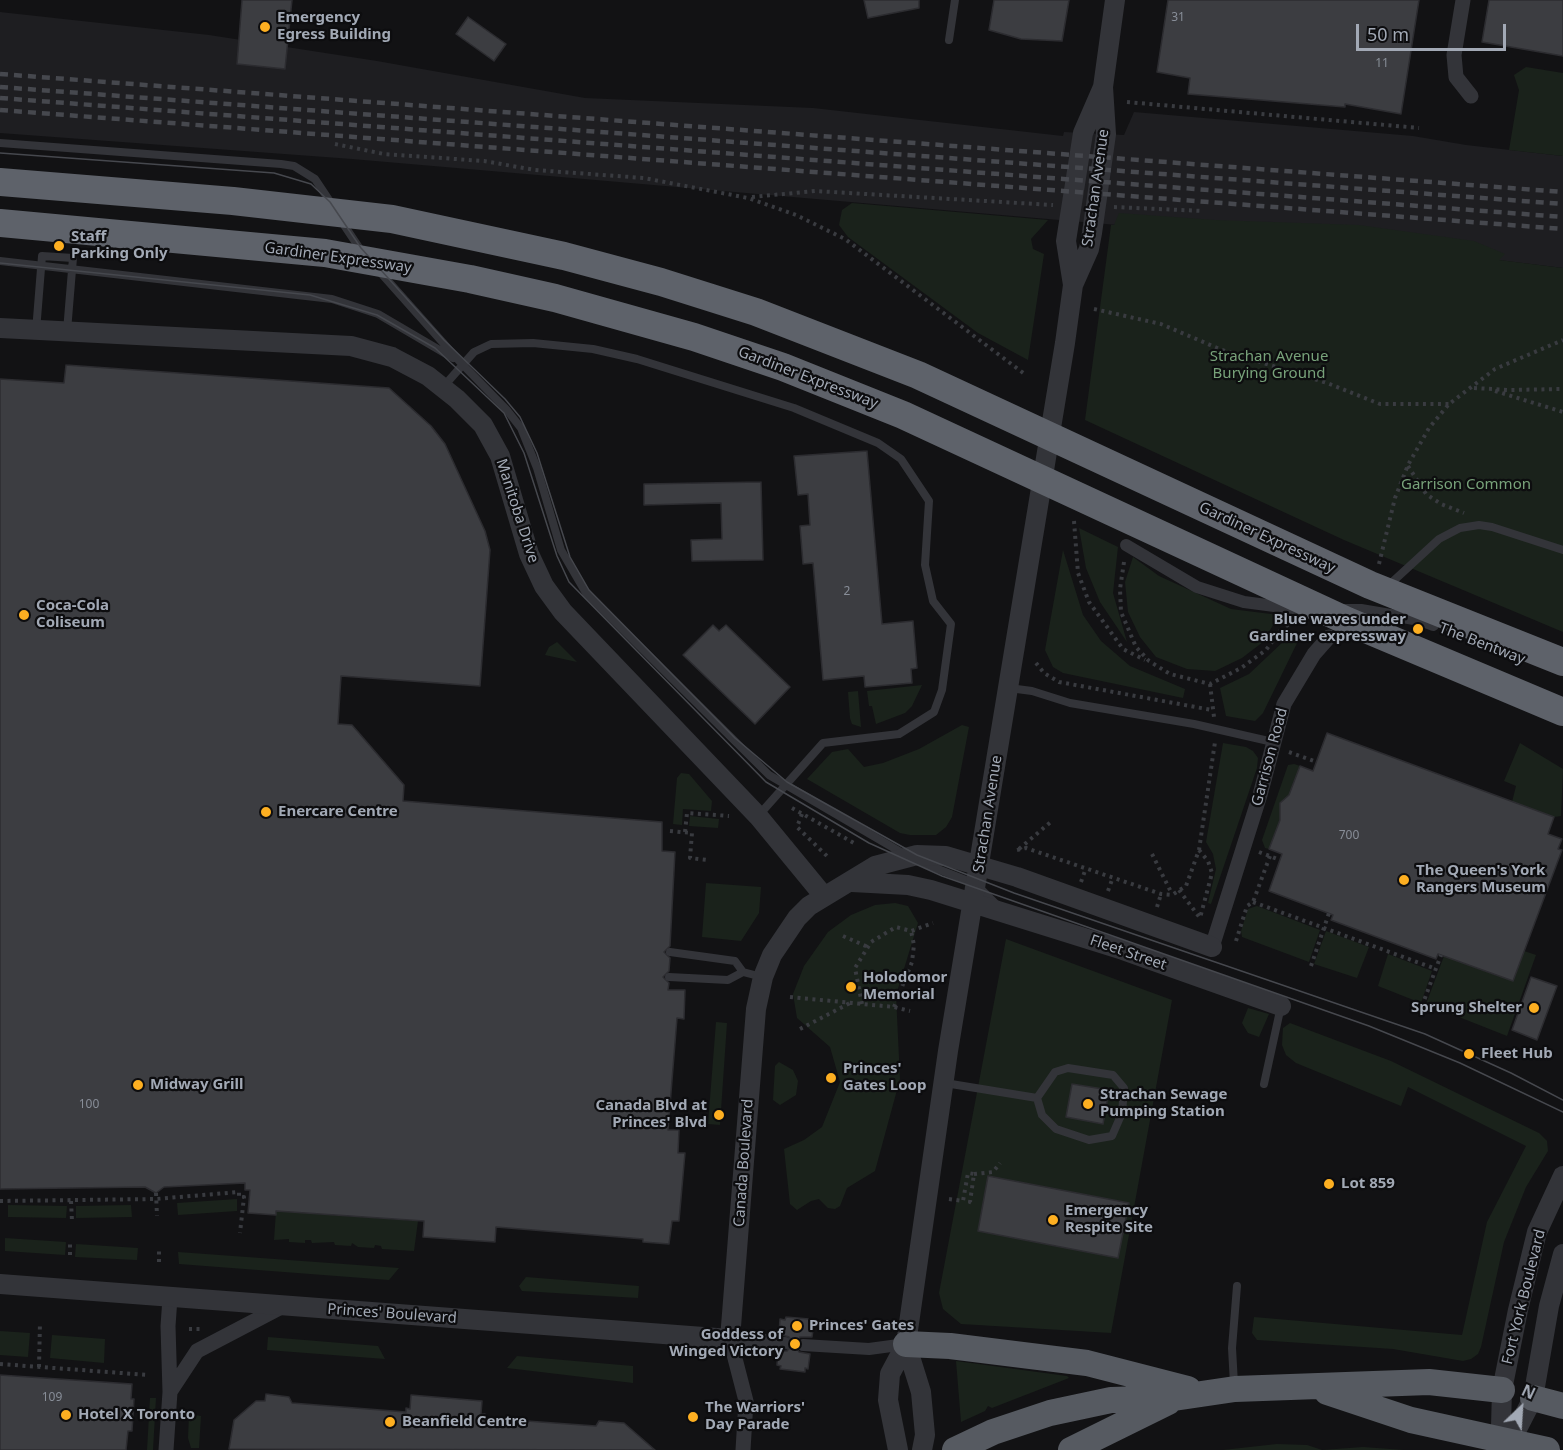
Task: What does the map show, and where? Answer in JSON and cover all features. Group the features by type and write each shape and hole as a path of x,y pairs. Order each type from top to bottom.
{"highway":[{"name":"Gardiner Expressway","path":"0,182 233,201 392,219 564,256 661,282 766,315 918,375 1370,585 1563,662"},
{"name":"Gardiner Expressway","path":"0,223 325,253 470,279 555,298 694,337 783,367 903,415 1347,621 1563,714"},
{"path":"906,1344 950,1346 1087,1363 1202,1393"},
{"path":"955,1450 993,1432 1074,1406 1110,1400 1174,1398 1234,1389 1313,1388 1429,1382 1502,1390"},
{"path":"1313,1388 1411,1420 1506,1439 1547,1450"},
{"path":"1071,1450 1174,1398"},
{"path":"1533,1398 1563,1406"}],"street":[{"name":"Strachan Avenue","path":"898,1450 888,1400 890,1374 906,1344 944,1083 1073,285 1089,249 1092,233 1106,134 1103,87 1115,0"},
{"path":"1463,0 1454,55 1456,77 1472,96"},
{"name":"Strachan Avenue","path":"1073,285 1066,241 1083,133 1103,87"},
{"name":"Manitoba Drive","path":"0,328 351,346 392,357 428,376 483,425 500,456 529,554 544,586 563,612 758,816 823,895"},
{"name":"The Bentway","path":"1126,545 1197,587 1244,602 1305,611 1364,607 1420,620 1442,628"},
{"name":"Garrison Road","path":"1212,947 1260,795 1284,704 1293,685 1314,654 1334,633"},
{"name":"The Bentway","path":"1464,637 1563,675"},
{"path":"823,895 852,882 874,866 909,857 946,856 978,874 1212,947"},
{"path":"852,882 908,885 973,904"},
{"name":"Canada Boulevard","path":"743,1450 746,1401 730,1339 756,1009 763,977 783,937 797,918 823,895"},
{"name":"Fleet Street","path":"973,904 1123,950 1281,1006"},
{"name":"Fort York Boulevard","path":"1563,1176 1537,1232 1502,1390 1501,1426 1506,1439 1516,1431 1533,1398 1549,1306 1563,1254"},
{"name":"Princes' Boulevard","path":"0,1284 784,1343"},
{"path":"166,1450 170,1392 168,1326 170,1298"},
{"path":"170,1392 188,1361 197,1351 283,1306"},
{"name":"Strachan Avenue","path":"906,1344 921,1392 925,1435 922,1450"},
{"path":"802,1345 869,1349 906,1344"}],"lane":[{"path":"949,40 955,0"},
{"path":"0,143 294,166 305,172 324,189 360,250 462,364 507,409 521,428 537,468 561,550 586,593 742,751 784,786 909,857"},
{"path":"36,331 42,256 73,258 67,333"},
{"path":"0,261 41,265"},
{"path":"72,267 332,299 378,314 462,364"},
{"path":"443,387 474,352 491,344 533,343 593,349 658,365 794,408 878,443 902,459 929,501 925,565 933,601 951,624 942,690 934,712 898,734 823,743 758,816"},
{"path":"1376,597 1440,539 1460,528 1479,525 1563,550"},
{"name":"Garrison Road","path":"1334,633 1364,607"},
{"path":"1334,633 1563,714"},
{"path":"1007,688 1032,691 1070,703 1217,730 1272,746"},
{"path":"978,874 1010,915"},
{"path":"670,952 735,961 743,972 763,977"},
{"path":"669,977 728,980 743,972"},
{"path":"1264,1084 1281,1006"},
{"path":"1068,1068 1113,1075 1124,1088 1122,1113 1112,1136 1089,1140 1056,1129 1042,1115 1037,1098 1055,1072 1068,1068"},
{"path":"944,1083 1037,1098"},
{"path":"1234,1389 1232,1347 1237,1286"}],"path":[{"path":"1127,102 1419,128"},
{"path":"335,144 384,154 484,161 535,170 644,178 748,198 796,215 844,239 1026,375"},
{"path":"748,198 814,191 1065,205"},
{"path":"1112,207 1203,211"},
{"path":"1094,309 1153,322 1222,350 1380,404 1449,404"},
{"path":"1380,562 1386,529 1408,465 1429,428 1449,404 1495,369 1563,340"},
{"path":"1473,388 1490,390 1563,389"},
{"path":"1490,390 1563,412"},
{"path":"1408,465 1426,494 1441,504 1462,512 1479,525"},
{"path":"1068,516 1073,519 1078,573 1089,602 1123,649 1170,674 1210,684 1241,668 1266,650 1280,631 1305,611"},
{"path":"1126,545 1120,589 1121,612 1136,647 1149,661"},
{"path":"1036,663 1044,673 1059,682 1212,710"},
{"path":"1053,820 1017,850 1026,848 1161,894 1172,895 1186,886 1200,850 1217,730 1212,710 1210,684"},
{"path":"1272,746 1317,762"},
{"path":"792,808 863,848"},
{"path":"685,832 687,813 729,816"},
{"path":"802,814 797,827 828,857"},
{"path":"670,831 692,833 690,858 707,860"},
{"path":"1179,890 1200,918 1212,873 1208,861 1200,850"},
{"path":"1152,854 1172,895"},
{"path":"1236,940 1247,906 1253,902 1270,856"},
{"path":"1253,902 1436,969"},
{"path":"1311,966 1329,913"},
{"path":"862,1004 855,968 871,942 896,927 911,931 933,922"},
{"path":"894,1007 912,962 914,945 911,931"},
{"path":"843,936 868,947"},
{"path":"1422,1006 1441,955"},
{"path":"790,997 894,1007 910,1011"},
{"path":"800,1029 851,1003"},
{"path":"963,1201 968,1173 993,1172 1000,1163"},
{"path":"949,1199 972,1203 974,1174"},
{"path":"0,1201 156,1199 238,1192 239,1197 244,1197 240,1233"},
{"path":"156,1193 157,1216"},
{"path":"71,1201 72,1221"},
{"path":"70,1244 70,1255"},
{"path":"159,1250 159,1262"},
{"path":"39,1367 40,1322"},
{"path":"0,1364 148,1375"}],"shaded area":[{"path":"0,12 209,35 377,61 585,98 813,108 1063,136 1064,132 1124,135 1134,112 1413,136 1466,145 1563,156 1563,268 1442,253 352,159 0,133"}],"green space":[{"path":"1526,67 1563,73 1563,156 1509,150 1519,90 1514,75"},
{"path":"852,203 1048,220 1031,239 1033,249 1044,254 1028,360 978,333 848,237 839,225 842,210"},
{"path":"1119,213 1215,220 1359,225 1474,241 1505,254 1499,260 1563,268 1563,632 1344,540 1085,420 1111,225 1114,225"},
{"path":"1079,528 1118,547 1113,593 1127,642 1100,602 1086,568"},
{"path":"1063,550 1083,615 1101,641 1130,666 1185,689 1183,698 1063,673 1053,667 1045,650"},
{"path":"1133,557 1159,576 1231,609 1279,615 1263,642 1242,658 1215,671 1187,669 1156,657 1140,637 1128,612 1125,582"},
{"path":"1299,639 1263,713 1255,721 1226,716 1220,688 1249,674 1285,640"},
{"path":"557,642 577,662 545,655 549,647"},
{"path":"922,685 912,706 905,713 876,724 872,706 869,706 867,691"},
{"path":"858,691 861,727 852,724 850,718 848,692"},
{"path":"962,725 969,727 952,817 946,827 936,835 900,833 807,779 832,752 848,749 864,767 883,763 919,749"},
{"path":"1223,743 1246,747 1258,758 1257,768 1211,904 1208,903 1216,869 1213,854 1206,842"},
{"path":"1520,743 1563,769 1561,816 1554,817 1512,802 1516,786 1504,781"},
{"path":"1288,765 1300,766 1289,795 1280,803 1280,820 1269,849 1265,848 1262,840"},
{"path":"681,773 689,774 712,801 711,811 683,809 682,825 673,824 677,778"},
{"path":"690,816 719,819 718,828 689,826"},
{"path":"706,883 761,887 759,913 741,941 702,937"},
{"path":"895,903 908,906 918,923 896,995 900,1079 875,1171 847,1188 840,1206 835,1209 828,1208 819,1199 797,1210 790,1204 784,1149 804,1140 822,1127 840,1082 830,1047 797,1018 793,994 804,966 828,932 851,915 875,905"},
{"path":"1257,906 1320,930 1309,962 1242,937 1241,931 1248,909"},
{"path":"1326,931 1369,947 1357,978 1314,964"},
{"path":"1006,939 1172,1000 1111,1333 961,1324 943,1309 939,1293"},
{"path":"1524,951 1536,955 1507,1036 1426,1004 1444,956 1501,977 1510,953 1522,957"},
{"path":"1388,954 1432,971 1421,1003 1378,986"},
{"path":"1248,1008 1269,1014 1259,1037 1248,1033 1242,1023"},
{"path":"716,1022 727,1023 720,1125 708,1124"},
{"path":"1290,1023 1391,1061 1539,1133 1547,1141 1548,1151 1526,1187 1504,1242 1481,1347 1478,1354 1471,1359 1463,1361 1393,1349 1257,1340 1252,1333 1254,1317 1462,1335 1487,1222 1526,1146 1408,1087 1401,1106 1296,1063 1286,1055 1282,1045 1283,1028"},
{"path":"779,1062 793,1070 798,1081 796,1095 780,1105 773,1100 775,1066"},
{"path":"237,1199 237,1211 178,1215 177,1203"},
{"path":"8,1205 67,1206 66,1218 8,1217"},
{"path":"131,1205 132,1217 76,1218 76,1206"},
{"path":"276,1211 418,1221 414,1251 382,1249 381,1246 375,1245 374,1248 358,1247 352,1243 351,1246 335,1245 334,1242 312,1243 311,1240 305,1240 305,1243 289,1242 289,1239 274,1240"},
{"path":"5,1238 66,1242 65,1255 5,1251"},
{"path":"76,1244 138,1248 137,1260 75,1257"},
{"path":"178,1252 399,1268 389,1280 179,1264"},
{"path":"526,1277 639,1286 638,1298 522,1291 519,1286"},
{"path":"0,1331 30,1333 28,1357 0,1355"},
{"path":"52,1335 105,1339 104,1363 50,1358"},
{"path":"268,1337 378,1346 385,1359 267,1350"},
{"path":"517,1356 633,1366 633,1383 507,1368"},
{"path":"956,1361 1069,1378 992,1408 988,1406 985,1411 961,1422"},
{"path":"150,1398 156,1398 153,1450 147,1450"},
{"path":"189,1414 201,1416 199,1448 191,1448 188,1438"},
{"path":"1277,1444 1307,1445 1322,1450 1223,1450"},
{"path":"1363,1447 1404,1450 1322,1450"}],"building":[{"name":"Emergency Egress Building","path":"242,0 292,0 285,69 237,64"},
{"path":"864,0 919,0 919,8 868,18"},
{"path":"994,0 1069,0 1062,41 1021,39 989,30"},
{"path":"1168,0 1419,0 1401,114 1345,104 1345,107 1188,94 1190,78 1157,72"},
{"path":"1489,0 1563,0 1563,56 1482,42"},
{"path":"468,17 506,44 494,61 456,34"},
{"name":"Enercare Centre","path":"66,365 389,388 431,426 445,444 485,531 490,550 480,686 341,676 338,724 352,725 404,785 403,801 662,822 662,851 675,852 670,946 664,952 670,958 669,971 663,977 669,983 668,990 685,990 684,1019 677,1018 668,1130 679,1130 678,1153 685,1153 679,1221 672,1221 669,1244 643,1242 643,1239 496,1227 495,1242 423,1237 424,1221 276,1211 276,1215 248,1213 250,1190 245,1190 245,1183 164,1187 156,1193 145,1187 0,1189 0,379 64,383"},
{"path":"867,451 882,624 913,621 917,668 911,669 912,683 865,687 864,676 823,680 813,563 803,564 800,526 810,525 808,494 798,495 794,456"},
{"path":"761,482 763,560 692,561 691,540 722,539 721,503 644,505 644,484"},
{"path":"713,625 719,631 726,625 790,687 755,724 683,655"},
{"path":"1327,733 1554,817 1548,834 1562,839 1558,849 1562,850 1513,981 1438,954 1436,959 1331,920 1333,915 1269,891 1282,854 1269,849 1280,820 1280,803 1289,795 1300,766 1313,771"},
{"name":"Sprung Shelter","path":"1531,977 1557,986 1537,1040 1512,1030"},
{"name":"Strachan Sewage Pumping Station","path":"1072,1084 1109,1090 1103,1124 1066,1117"},
{"name":"Emergency Respite Site","path":"988,1176 1129,1203 1118,1258 978,1231"},
{"path":"786,1317 809,1319 809,1323 814,1323 812,1337 800,1337 795,1344 799,1352 810,1354 808,1369 805,1368 805,1372 780,1369 781,1366 777,1365 778,1351 787,1351 792,1344 789,1337 779,1334 780,1319 785,1320"},
{"name":"Hotel X Toronto","path":"0,1375 132,1384 131,1399 134,1399 132,1431 128,1431 126,1450 0,1450"},
{"name":"Beanfield Centre","path":"266,1394 289,1397 292,1403 406,1412 406,1408 410,1409 411,1395 482,1401 481,1414 485,1414 485,1418 596,1426 599,1421 624,1423 655,1450 229,1449 234,1420 256,1401 265,1401"}],"tunnel":[{"path":"784,1343 803,1345"}],"tram line":[{"path":"0,153 274,173 311,184 330,202 361,248 444,340 505,399 520,417 537,453 570,557 589,590 735,738 787,782 917,855 1014,893 1425,1034 1511,1073 1563,1100"},
{"path":"0,263 310,295 377,315 435,348 504,413 524,453 557,556 569,582 766,782 869,843 942,876 1369,1026 1460,1063 1563,1112"}],"railway":[{"path":"0,74 1563,192"},
{"path":"0,87 1563,204"},
{"path":"0,98 1563,217"},
{"path":"0,110 1563,229"}],"place":[{"name":"Emergency Egress Building","path":"265,27"},
{"name":"Staff Parking Only","path":"59,246"},
{"name":"Coca-Cola Coliseum","path":"24,615"},
{"name":"Blue waves under Gardiner expressway","path":"1418,629"},
{"name":"Enercare Centre","path":"266,812"},
{"name":"The Queen's York Rangers Museum","path":"1404,880"},
{"name":"Holodomor Memorial","path":"851,987"},
{"name":"Sprung Shelter","path":"1534,1008"},
{"name":"Fleet Hub","path":"1469,1054"},
{"name":"Princes' Gates Loop","path":"831,1078"},
{"name":"Midway Grill","path":"138,1085"},
{"name":"Strachan Sewage Pumping Station","path":"1088,1104"},
{"name":"Canada Blvd at Princes' Blvd","path":"719,1115"},
{"name":"Lot 859","path":"1329,1184"},
{"name":"Emergency Respite Site","path":"1053,1220"},
{"name":"Princes' Gates","path":"797,1326"},
{"name":"Goddess of Winged Victory","path":"795,1344"},
{"name":"Hotel X Toronto","path":"66,1415"},
{"name":"The Warriors' Day Parade","path":"693,1417"},
{"name":"Beanfield Centre","path":"390,1422"}],"park label":[{"name":"Strachan Avenue Burying Ground","path":"1269,366"},
{"name":"Garrison Common","path":"1466,485"}]}
